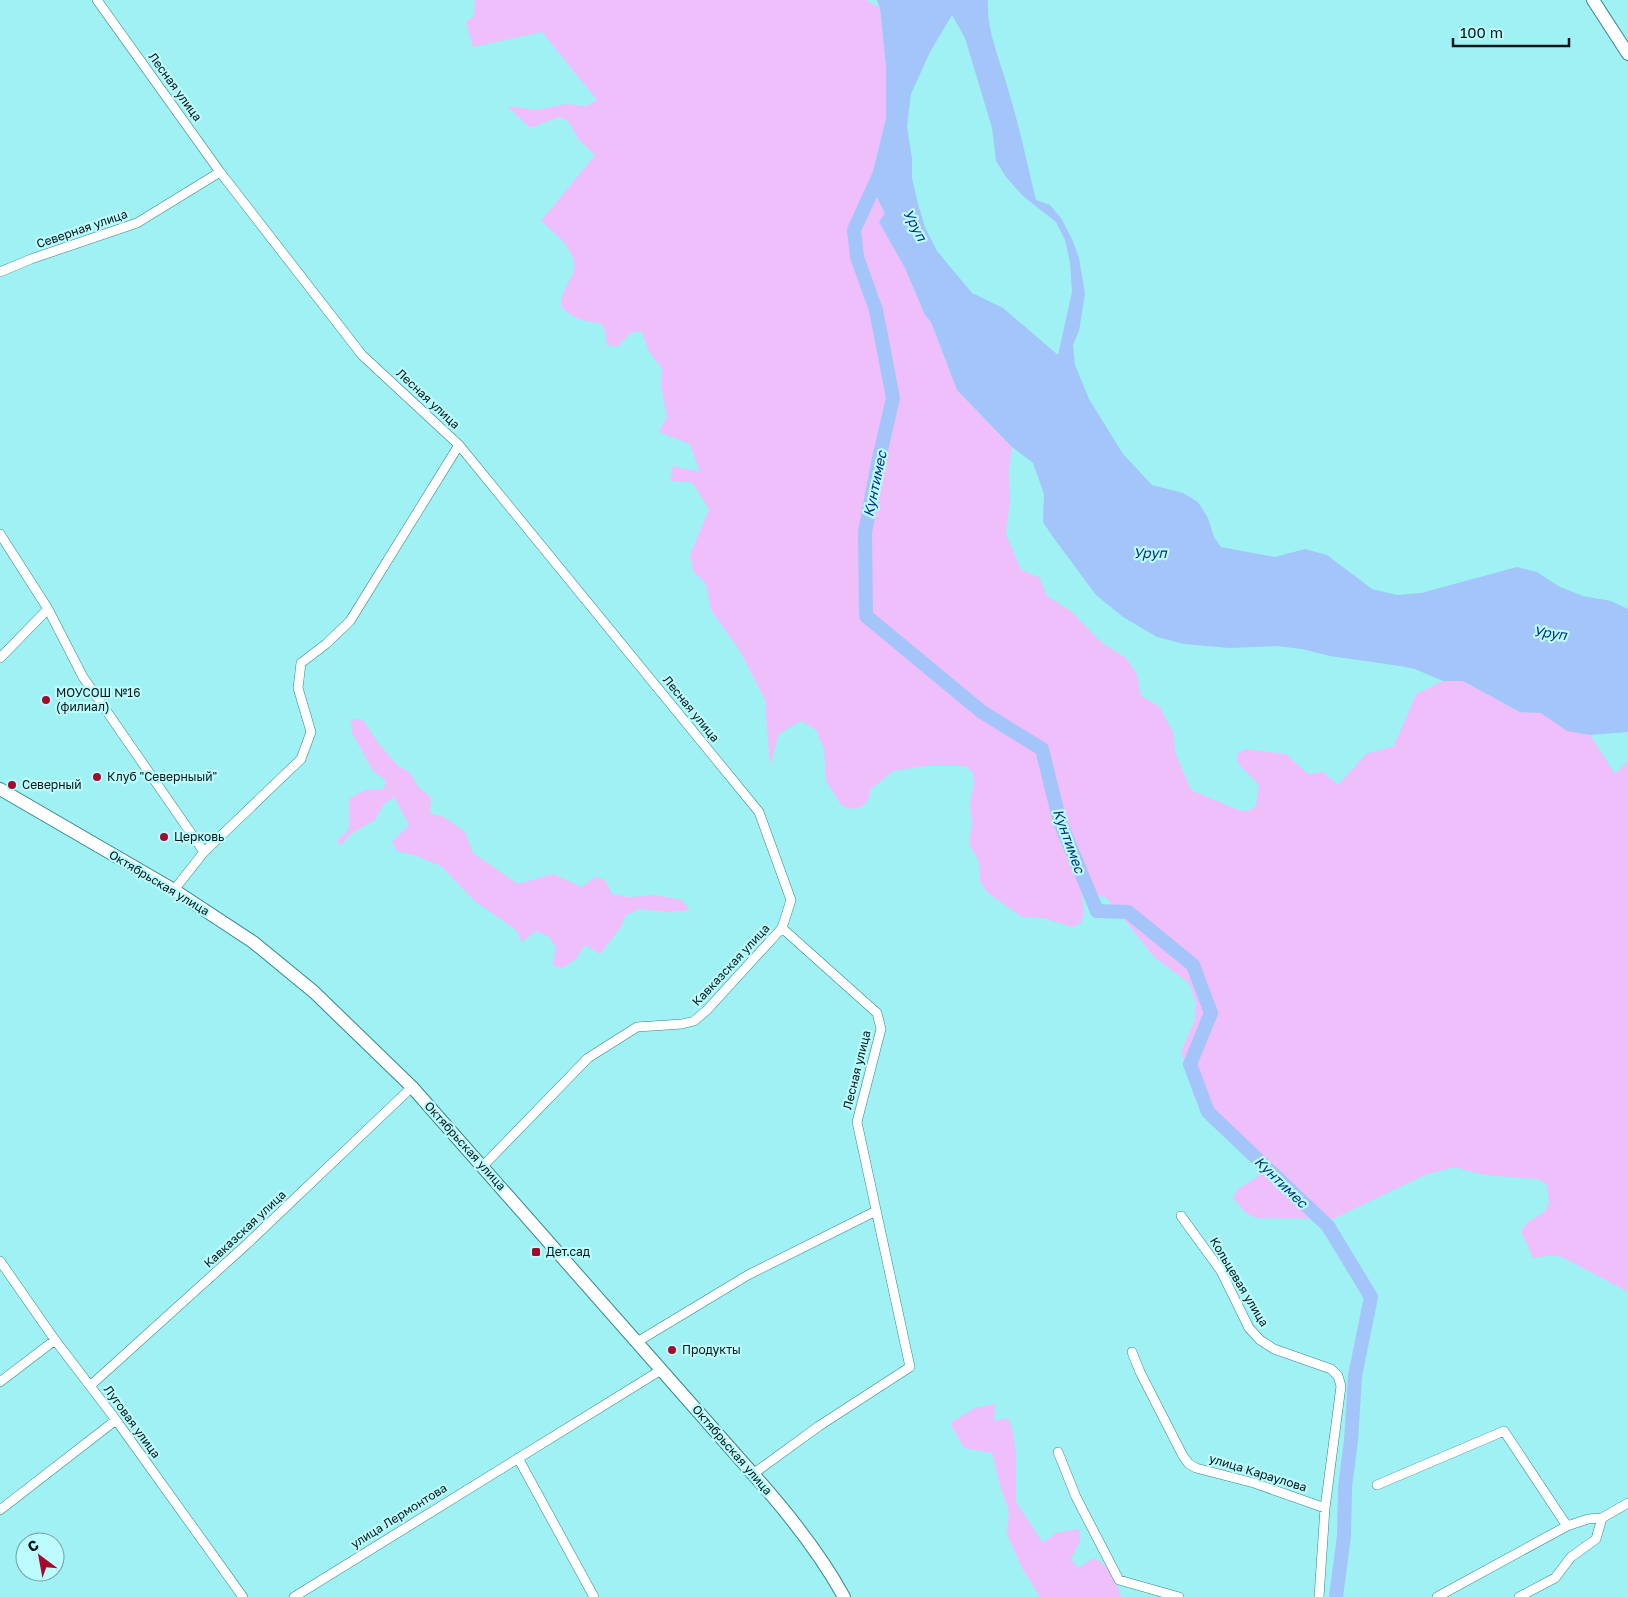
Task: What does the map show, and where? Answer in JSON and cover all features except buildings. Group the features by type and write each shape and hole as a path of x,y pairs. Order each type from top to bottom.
{"street":[{"name":"Лесная улица","path":"97,0 220,172 362,355 459,445 759,812 791,900 782,928 877,1013 881,1029 857,1122 910,1367 819,1426 754,1474"},
{"path":"1593,0 1628,54"},
{"name":"Северная улица","path":"0,272 31,259 137,223 220,172"},
{"path":"174,890 204,852 302,759 311,732 298,688 301,663 326,644 350,621 459,445"},
{"path":"0,534 48,609 83,677 204,852"},
{"path":"0,658 48,609"},
{"name":"Октябрьская улица","path":"0,789 174,890 253,942 314,992 412,1087 754,1474 783,1508 835,1581 844,1597"},
{"name":"Кавказская улица","path":"483,1166 588,1058 637,1027 682,1024 694,1021 707,1010 782,928"},
{"name":"Кавказская улица","path":"90,1386 254,1238 412,1087"},
{"path":"637,1342 748,1276 876,1211"},
{"name":"Кольцевая улица","path":"1181,1216 1221,1271 1249,1328 1260,1340 1274,1349 1331,1369 1338,1376 1341,1386 1325,1508"},
{"name":"Луговая улица","path":"0,1261 55,1340 116,1420 243,1597"},
{"path":"0,1382 55,1340"},
{"name":"улица Караулова","path":"1132,1352 1144,1380 1183,1456 1189,1464 1196,1468 1254,1484 1325,1508"},
{"name":"улица Лермонтова","path":"294,1597 661,1370"},
{"path":"0,1510 116,1420"},
{"path":"1377,1485 1504,1431 1567,1526"},
{"path":"1058,1452 1076,1496 1119,1580 1179,1597"},
{"path":"518,1458 594,1597"},
{"path":"1437,1597 1567,1526 1588,1519 1602,1518 1628,1503"},
{"path":"1319,1597 1325,1508"},
{"path":"1519,1597 1555,1578 1571,1557 1596,1539 1602,1518"}],"shaded area":[{"path":"475,0 866,0 880,8 886,67 886,118 870,184 885,213 905,268 925,315 931,322 957,390 1012,447 1009,471 1010,503 1006,534 1021,570 1039,577 1047,596 1072,612 1101,642 1126,658 1137,674 1141,696 1159,706 1173,732 1175,752 1191,790 1238,810 1248,811 1256,806 1259,785 1238,763 1237,754 1246,749 1286,754 1308,774 1323,772 1338,785 1366,754 1394,746 1416,694 1443,681 1463,681 1520,712 1541,713 1590,735 1615,774 1628,761 1628,1292 1564,1258 1554,1255 1533,1258 1521,1231 1527,1223 1544,1212 1549,1204 1547,1184 1537,1179 1485,1175 1454,1167 1425,1175 1333,1219 1256,1218 1246,1213 1233,1198 1238,1189 1262,1174 1259,1165 1215,1128 1194,1096 1181,1051 1195,1020 1196,1003 1189,983 1155,958 1107,898 1081,891 1084,913 1081,923 1072,927 1043,918 1022,917 988,893 980,882 979,862 969,844 972,824 970,804 974,783 973,773 966,766 924,766 893,771 870,790 869,800 861,807 851,809 841,805 826,781 824,749 816,730 801,721 779,734 770,766 765,700 740,651 711,610 706,584 693,571 690,555 709,509 692,482 671,481 672,466 700,472 690,444 659,432 667,417 661,387 662,368 649,352 642,332 632,332 617,347 607,345 604,330 600,324 577,318 561,307 562,296 574,270 574,261 561,239 541,221 595,155 579,140 568,121 559,117 530,128 507,106 536,110 566,104 586,106 597,100 542,32 473,47 466,22 474,16"},
{"path":"351,719 362,719 379,744 397,765 410,773 419,788 431,797 430,813 444,817 465,832 473,853 518,884 553,874 582,887 595,877 605,880 612,894 629,897 657,895 682,900 690,910 669,912 640,909 626,915 620,928 600,954 585,945 576,959 562,968 553,965 556,947 548,936 536,931 522,942 516,930 476,902 441,866 414,855 397,851 392,842 409,825 394,797 384,804 375,820 351,834 340,846 337,841 349,829 349,799 364,790 384,789 386,781 373,771 352,733"},
{"path":"995,1404 994,1421 1008,1418 1012,1428 1016,1454 1016,1502 1043,1543 1056,1533 1079,1529 1080,1541 1071,1559 1078,1568 1094,1558 1105,1565 1112,1574 1123,1597 1040,1597 1023,1570 1007,1534 1009,1511 992,1453 964,1448 950,1423 975,1408"}],"water":[{"name":"Уруп","path":"877,0 988,0 991,34 1016,116 1036,200 1050,205 1061,218 1079,258 1085,294 1079,331 1073,345 1075,365 1089,399 1123,454 1152,485 1183,493 1198,502 1208,518 1214,537 1221,547 1275,557 1305,549 1327,555 1372,589 1397,595 1421,593 1517,567 1537,572 1558,586 1583,596 1611,601 1628,609 1628,732 1590,735 1567,731 1541,713 1520,712 1463,681 1443,681 1415,669 1400,666 1276,646 1229,648 1184,644 1157,637 1123,617 1096,595 1043,522 1044,494 1033,463 1012,447 957,390 931,322 925,315 905,268 879,222 885,213 870,184 886,118 886,67 880,8","holes":["952,15 965,38 992,128 996,161 1006,177 1023,196 1056,222 1065,240 1070,262 1072,292 1058,355 1003,308 972,293 937,251 925,227 918,204 912,178 912,159 907,126 911,94 930,52"]}],"waterway":[{"name":"Кунтимес","path":"880,173 854,230 857,257 876,310 893,398 865,532 866,616 982,712 1042,749 1060,822 1097,911 1128,912 1193,965 1211,1013 1190,1064 1208,1112 1328,1226 1371,1297 1355,1376 1351,1441 1345,1487 1344,1536 1336,1597"}],"place":[{"name":"МОУСОШ №16 (филиал)","path":"46,700"},
{"name":"Клуб \"Северныый\"","path":"97,777"},
{"name":"Северный","path":"12,785"},
{"name":"Церковь","path":"164,837"},
{"name":"Дет.сад","path":"536,1252"},
{"name":"Продукты","path":"672,1350"}]}
